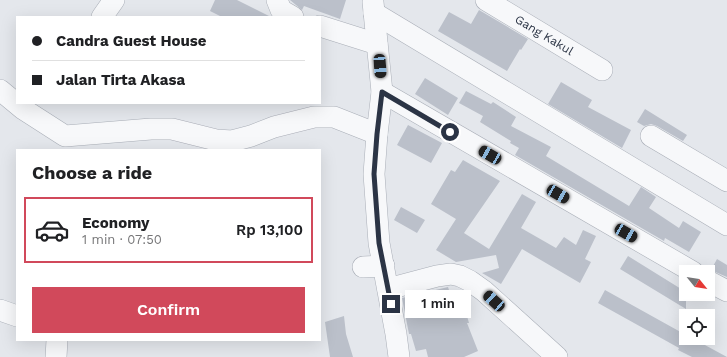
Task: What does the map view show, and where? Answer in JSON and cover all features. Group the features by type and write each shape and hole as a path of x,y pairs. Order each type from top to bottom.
{"street":[{"path":"103,16 114,0"},
{"path":"277,0 281,10 291,16"},
{"name":"Gang Kakul","path":"486,0 602,70"},
{"path":"373,6 382,92 374,174 379,243 399,357"},
{"path":"373,6 727,225"},
{"path":"321,26 377,44"},
{"path":"0,90 16,99"},
{"path":"382,92 681,265"},
{"path":"27,106 65,143 151,129 172,129 217,145 251,136 274,127 314,117 334,117 377,134"},
{"path":"651,136 727,181"},
{"path":"363,267 384,266"},
{"path":"388,289 437,276 451,274 460,276 484,291 557,357"},
{"path":"715,284 727,292"},
{"path":"0,310 16,316"},
{"path":"56,357 57,341"}],"building":[{"path":"215,0 237,0 269,16 220,16 210,11"},
{"path":"290,0 346,0 340,19 304,6 302,10"},
{"path":"479,10 528,39 521,50 520,49 507,71 438,31 449,12 471,24"},
{"path":"425,78 458,98 448,115 415,94"},
{"path":"561,82 592,100 588,107 631,130 622,148 548,104"},
{"path":"466,91 491,104 493,102 516,117 511,126 551,147 546,156 629,206 641,187 656,197 649,208 679,228 683,221 701,232 689,252 665,238 664,241 515,155 519,148 510,143 511,141 480,122 483,116 459,103"},
{"path":"645,109 687,135 683,141 657,126 651,124 644,126 637,122"},
{"path":"408,125 442,143 431,163 397,145"},
{"path":"463,160 500,181 464,233 489,249 522,194 536,202 521,228 556,248 564,237 576,245 583,230 596,236 585,259 591,262 580,283 522,249 501,284 482,273 499,268 496,255 456,262 436,250 456,219 431,204 451,170 455,172"},
{"path":"401,207 425,220 417,233 394,220"},
{"path":"628,256 679,288 679,301 686,301 686,309 620,269"},
{"path":"717,259 727,265 727,277 715,272 715,265 714,265"},
{"path":"448,287 456,312 465,309 469,323 467,323 478,351 464,357 428,357 426,349 416,351 411,334 409,334 402,298"},
{"path":"605,290 679,331 679,345 705,345 727,357 692,357 678,350 679,348 598,303"},
{"path":"344,316 346,334 353,357 330,357 325,322"}],"route":[{"path":"391,304 379,243 374,174 382,92 450,132"}]}
